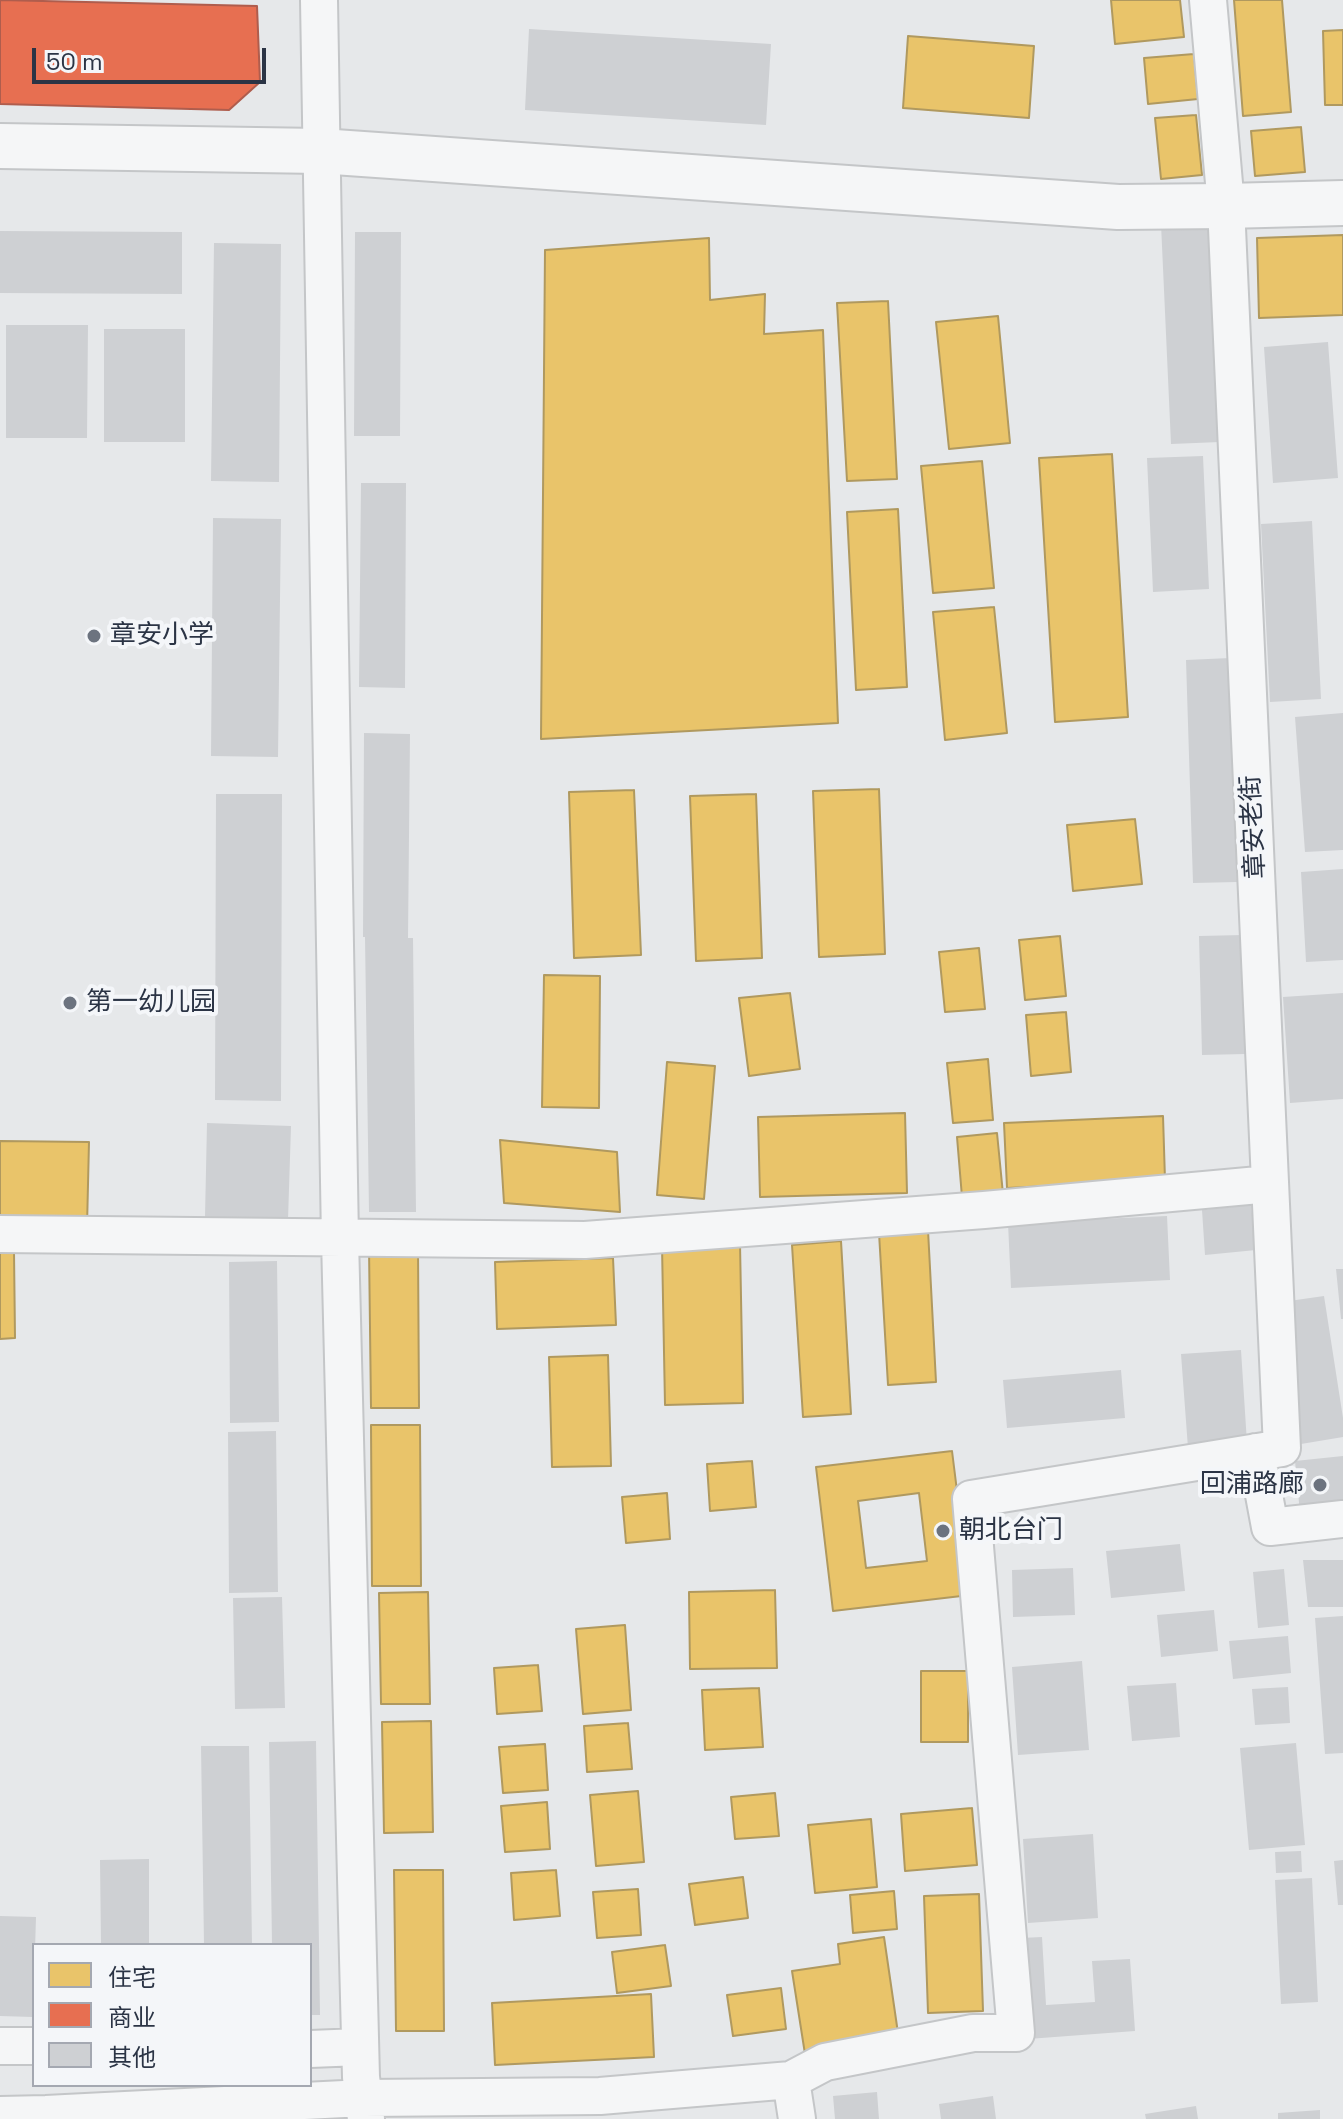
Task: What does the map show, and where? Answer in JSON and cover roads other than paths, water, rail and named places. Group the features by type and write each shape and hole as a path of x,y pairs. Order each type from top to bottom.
{"street":[{"path":"319,0 340,1239 360,2047 365,2108"},
{"name":"章安老街","path":"1208,0 1226,206 1270,1184 1270,1527 1343,1519"},
{"path":"0,146 320,151 1118,207 1343,203"},
{"path":"0,1234 585,1240 984,1210 1270,1184"},
{"path":"0,2115 600,2107 791,2080 825,2062 973,2033 1016,2033 971,1499 1269,1450"},
{"path":"0,2046 32,2046"},
{"path":"312,2049 360,2047"},
{"path":"791,2080 797,2119"}],"place":[{"name":"章安小学","path":"94,636"},
{"name":"第一幼儿园","path":"70,1003"},
{"name":"回浦路廊","path":"1320,1485"},
{"name":"朝北台门","path":"943,1531"}]}
